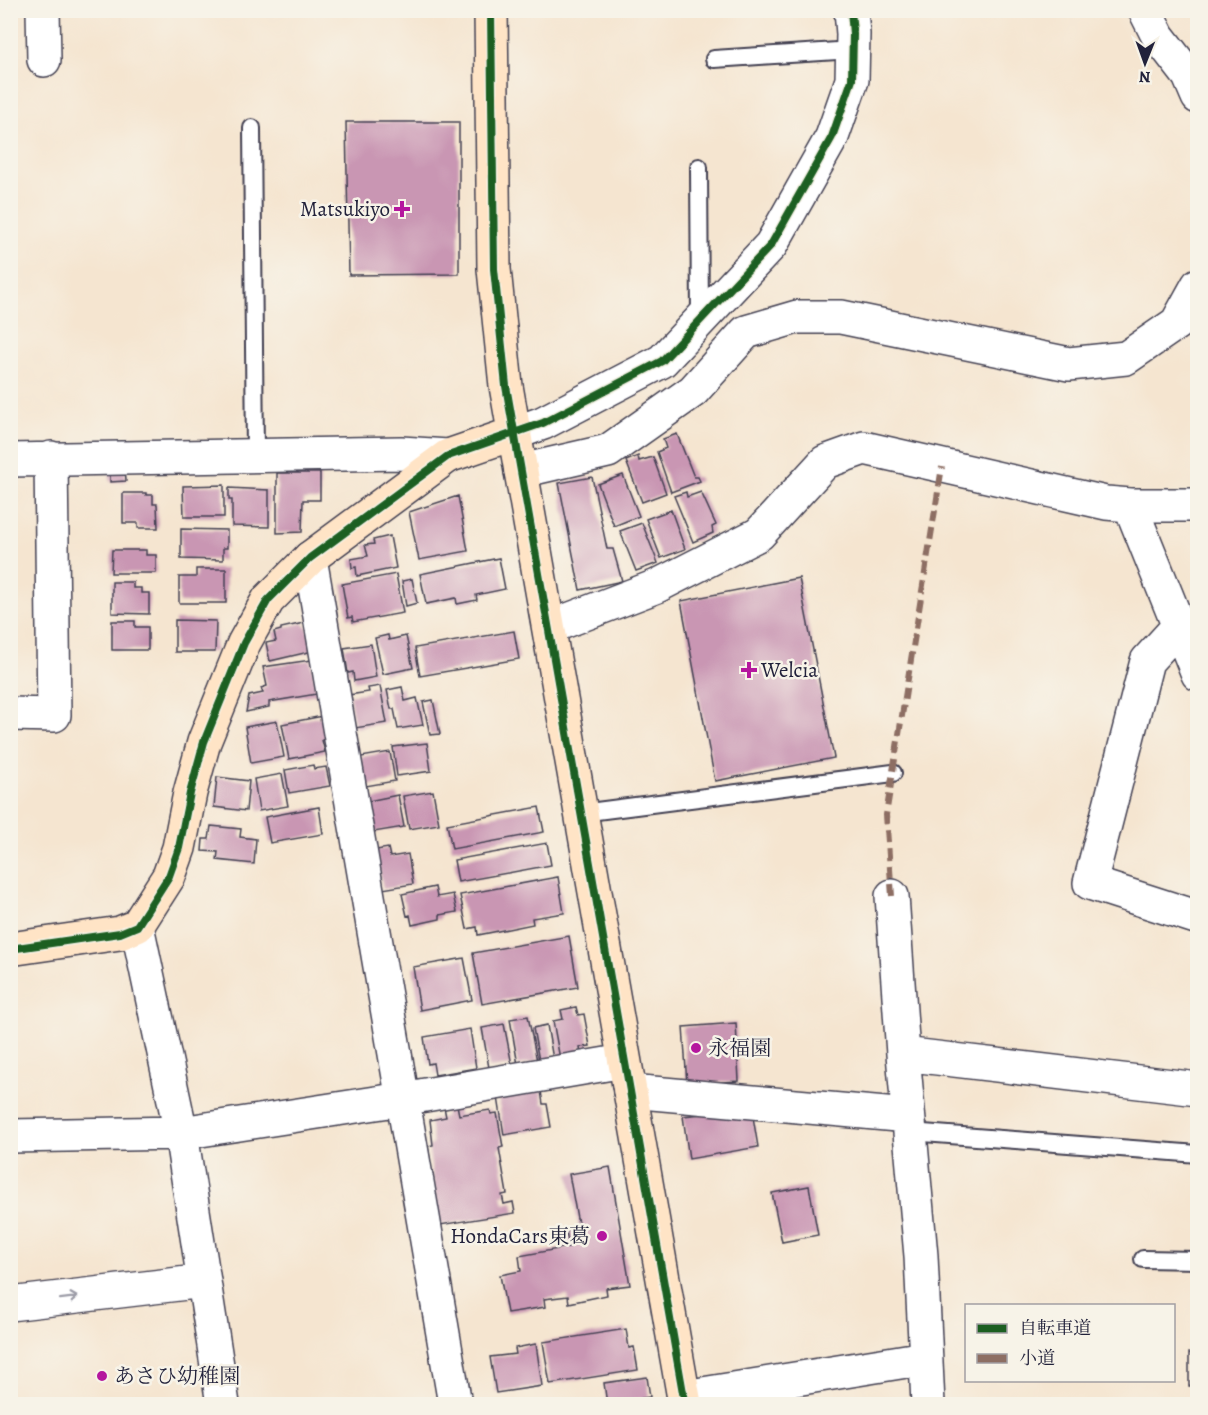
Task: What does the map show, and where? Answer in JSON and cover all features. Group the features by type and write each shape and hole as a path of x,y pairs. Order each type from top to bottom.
{"street":[{"path":"43,10 44,60"},
{"path":"491,10 494,269 506,386 684,1401 925,1358"},
{"path":"10,949 120,933 137,926 169,876 179,848 190,793 204,742 244,643 268,600 310,558 448,456 543,423 662,361 771,245 832,137 852,80 853,50 850,10"},
{"path":"1145,10 1158,36 1189,76 1197,97"},
{"path":"521,471 608,452 693,391 746,332 797,317 842,317 1069,364 1126,358 1177,323 1197,285"},
{"path":"550,627 657,586 759,534 825,462 864,448 1106,503 1197,505"},
{"path":"10,460 401,453 448,456"},
{"path":"10,714 54,715 51,458"},
{"path":"1130,505 1197,674"},
{"path":"310,558 455,1404"},
{"path":"1179,626 1147,661 1090,883 1196,916 1197,913"},
{"path":"892,896 921,1256 928,1404"},
{"path":"137,926 181,1133 223,1404"},
{"path":"903,1054 1197,1089"},
{"path":"10,1136 181,1133 402,1098 627,1076 909,1124"},
{"path":"10,1305 204,1281"}],"lane":[{"path":"714,59 853,50"},
{"path":"252,128 255,455"},
{"path":"699,167 700,321"},
{"path":"581,813 893,772"},
{"path":"909,1124 1197,1154"},
{"path":"1143,1259 1197,1260"}],"building":[{"path":"346,122 459,122 459,274 349,275"},
{"path":"677,434 694,477 698,477 700,481 671,492 657,452 666,448 663,439"},
{"path":"638,456 639,461 653,457 666,493 642,502 626,461"},
{"path":"110,468 125,468 126,481 110,482"},
{"path":"277,473 320,473 320,500 303,500 302,532 277,533"},
{"path":"623,475 639,516 614,526 598,484"},
{"path":"592,477 607,549 613,549 622,581 580,590 559,483"},
{"path":"224,485 224,517 184,517 183,486"},
{"path":"229,488 269,490 269,527 232,526 232,500 229,500"},
{"path":"686,492 687,497 701,492 716,525 712,527 713,533 693,542 674,496"},
{"path":"123,493 153,495 153,504 157,504 158,528 138,528 138,523 123,523"},
{"path":"458,496 468,551 419,560 409,512"},
{"path":"671,510 685,549 661,558 646,519"},
{"path":"642,523 658,563 636,571 620,531"},
{"path":"181,529 227,530 227,548 223,548 223,560 181,559"},
{"path":"390,536 396,568 357,576 356,567 352,568 351,559 368,556 365,545 374,544 373,540"},
{"path":"112,550 146,550 146,555 156,555 156,573 111,573"},
{"path":"499,558 505,589 476,595 477,600 457,604 456,598 426,604 420,574"},
{"path":"196,569 226,569 226,603 179,603 179,577 196,577"},
{"path":"396,574 403,613 353,622 352,617 348,618 342,584"},
{"path":"799,578 834,758 715,781 681,601"},
{"path":"412,579 417,603 406,606 402,581"},
{"path":"112,582 133,582 133,588 141,588 141,593 149,593 149,614 112,613"},
{"path":"175,620 216,621 215,652 175,652"},
{"path":"112,621 135,621 135,627 148,627 148,650 112,650"},
{"path":"304,623 307,626 313,651 270,661 266,643 276,641 274,632 281,628"},
{"path":"514,631 519,659 420,676 415,648"},
{"path":"388,635 389,640 406,636 413,668 383,674 375,638"},
{"path":"371,644 376,677 354,681 353,672 348,673 344,648"},
{"path":"311,660 317,694 269,702 269,707 246,712 249,696 263,693 261,688 267,686 263,667"},
{"path":"380,686 387,723 355,728 349,695 369,692 368,688"},
{"path":"402,687 405,701 417,698 423,725 398,729 387,690"},
{"path":"433,700 440,734 430,735 423,702"},
{"path":"323,716 327,739 322,740 325,752 289,759 282,724"},
{"path":"277,721 284,757 251,763 245,727"},
{"path":"427,743 431,771 397,776 393,747"},
{"path":"390,752 395,781 366,786 361,757"},
{"path":"313,765 314,769 326,767 330,786 289,793 285,770"},
{"path":"282,774 288,806 259,811 254,779"},
{"path":"217,777 249,781 246,811 214,807"},
{"path":"433,791 439,824 409,829 403,796"},
{"path":"398,795 404,827 374,832 368,801"},
{"path":"319,807 323,834 270,843 265,817"},
{"path":"539,807 544,832 452,849 447,824"},
{"path":"211,826 241,829 240,837 256,839 254,864 217,860 218,852 202,851 203,839 209,839"},
{"path":"547,843 551,865 458,882 454,860"},
{"path":"388,848 390,857 408,854 413,884 383,889 376,850"},
{"path":"558,877 564,913 532,918 533,924 478,935 477,927 467,929 460,895"},
{"path":"435,887 437,897 453,894 457,912 440,915 440,919 412,925 410,915 407,916 402,894"},
{"path":"569,936 578,987 482,1004 473,953"},
{"path":"464,958 472,1000 420,1010 413,967"},
{"path":"576,1007 578,1015 584,1014 590,1046 580,1047 581,1055 560,1059 553,1021 563,1019 561,1010"},
{"path":"528,1016 537,1061 518,1065 510,1019"},
{"path":"736,1023 739,1081 687,1084 683,1027"},
{"path":"504,1024 512,1065 489,1068 482,1028"},
{"path":"547,1025 553,1059 539,1061 533,1028"},
{"path":"470,1029 476,1068 435,1075 433,1063 428,1064 424,1037"},
{"path":"541,1091 543,1104 547,1104 551,1127 504,1135 498,1097"},
{"path":"457,1105 459,1115 490,1110 491,1114 497,1113 503,1147 499,1148 507,1194 502,1195 504,1204 513,1202 515,1213 440,1225 428,1146 433,1145 430,1120 446,1117 444,1107"},
{"path":"713,1113 753,1117 758,1147 689,1159 683,1116"},
{"path":"610,1167 630,1285 606,1288 607,1295 569,1303 568,1296 544,1299 545,1307 507,1313 500,1275 521,1271 519,1256 569,1247 566,1231 579,1229 569,1174"},
{"path":"809,1186 818,1235 782,1242 772,1193"},
{"path":"626,1329 629,1348 634,1347 638,1370 550,1384 543,1342"},
{"path":"536,1344 542,1386 496,1393 490,1357 516,1354 515,1348"},
{"path":"1189,1353 1198,1353 1198,1386 1189,1386"},
{"path":"647,1377 650,1397 607,1404 604,1383"}],"marked path":[{"path":"892,896 886,815 942,467"}],"cycle path":[{"path":"491,10 494,269 506,386 685,1404"},
{"path":"10,949 120,933 137,926 169,876 179,848 190,793 204,742 244,643 268,600 310,558 448,456 543,423 662,361 771,245 832,137 852,80 851,10"}],"place":[{"name":"Matsukiyo","path":"402,209"},
{"name":"Welcia","path":"749,670"},
{"name":"永福園","path":"696,1048"},
{"name":"HondaCars東葛","path":"602,1236"},
{"name":"あさひ幼稚園","path":"102,1376"}]}
